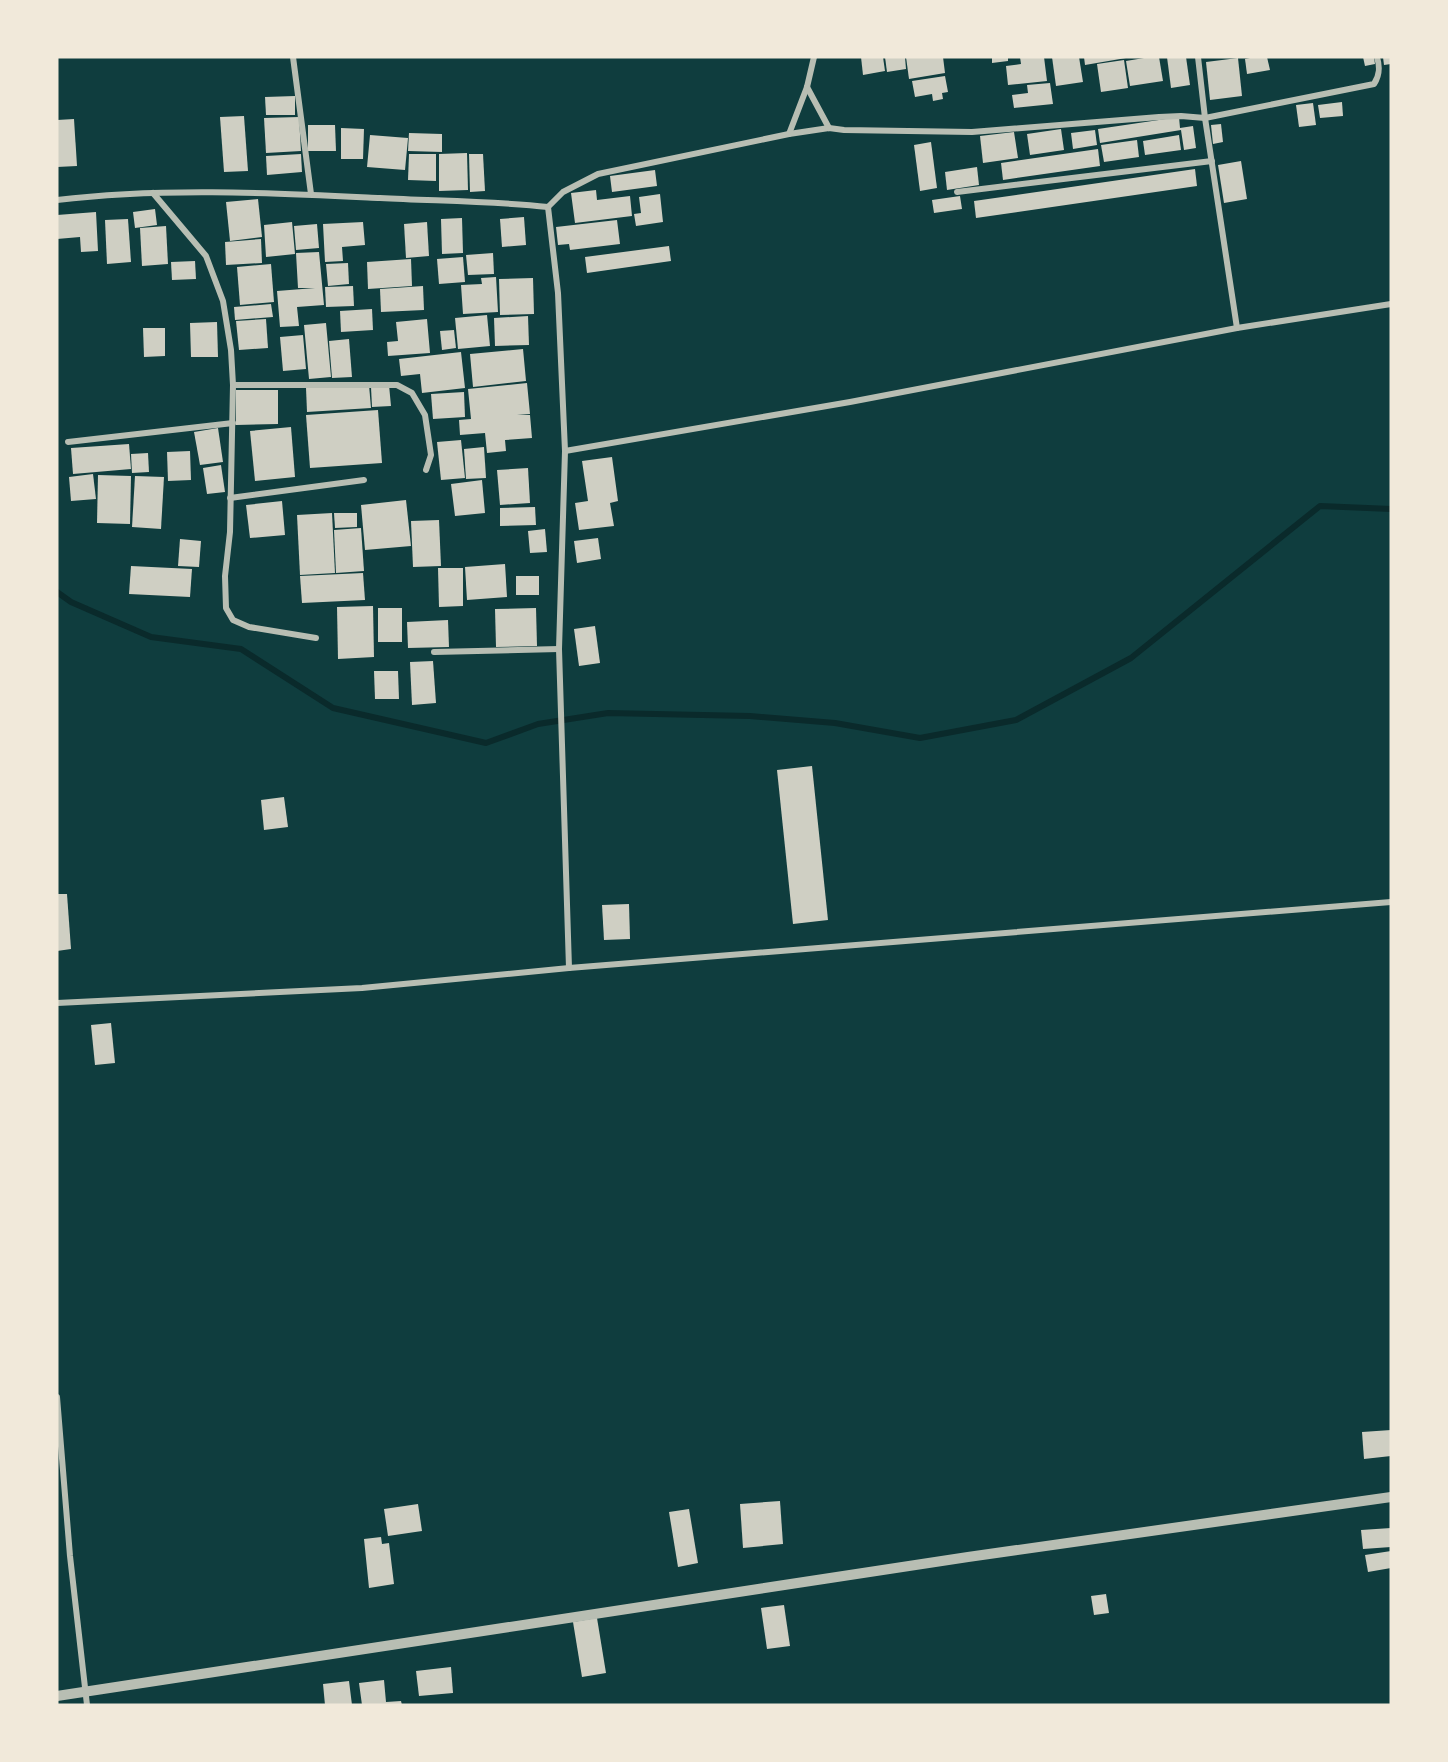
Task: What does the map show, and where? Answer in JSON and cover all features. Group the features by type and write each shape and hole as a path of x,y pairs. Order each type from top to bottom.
{"street":[{"path":"293,57 311,194"},
{"path":"789,134 807,87 814,57"},
{"path":"1198,57 1237,328"},
{"path":"569,968 560,649 565,451 558,293 549,207 563,192 598,174 789,134 829,128 972,132 1159,117 1205,118 1374,84 1380,71 1377,57"},
{"path":"807,87 829,128"},
{"path":"957,192 1212,161"},
{"path":"153,193 206,256 223,301 231,350 233,385 230,532 225,576 226,608 233,620 249,627 316,638"},
{"path":"57,200 153,193 311,194 549,207"},
{"path":"565,451 850,402 1237,328 1391,304"},
{"path":"233,385 397,385 412,393 424,415 431,455 426,470"},
{"path":"68,442 233,423"},
{"path":"230,498 364,480"},
{"path":"434,652 560,649"},
{"path":"57,1003 362,988 569,968 1391,902"},
{"path":"57,1397 70,1556 87,1705"},
{"path":"57,1696 980,1556 1391,1497"}],"building":[{"path":"861,57 883,57 885,71 863,75"},
{"path":"885,57 905,57 906,69 887,72"},
{"path":"906,57 943,57 945,73 909,79"},
{"path":"992,57 1008,57 1008,61 992,63"},
{"path":"1020,57 1044,57 1047,81 1008,85 1006,66 1021,64"},
{"path":"1052,57 1079,57 1083,82 1056,86"},
{"path":"1084,57 1126,57 1126,58 1085,65"},
{"path":"1159,57 1163,81 1130,86 1126,61"},
{"path":"1167,57 1186,57 1190,85 1171,88"},
{"path":"1267,57 1270,70 1247,74 1245,59"},
{"path":"1363,57 1374,57 1375,64 1365,66"},
{"path":"1383,57 1391,57 1391,64 1384,65"},
{"path":"1238,58 1242,96 1210,100 1206,62"},
{"path":"1124,60 1128,88 1101,92 1097,64"},
{"path":"945,76 948,92 942,93 943,99 933,101 932,94 915,97 912,81"},
{"path":"1050,83 1053,104 1014,108 1012,95 1028,93 1027,85"},
{"path":"295,96 295,115 266,115 265,97"},
{"path":"1342,102 1343,116 1320,118 1318,105"},
{"path":"1313,103 1316,125 1299,127 1296,105"},
{"path":"244,116 248,171 224,172 220,117"},
{"path":"299,117 301,151 266,153 264,118"},
{"path":"1179,117 1180,128 1193,126 1196,148 1184,150 1181,130 1100,143 1098,129"},
{"path":"74,119 77,166 57,167 57,120"},
{"path":"1221,124 1223,142 1213,144 1211,125"},
{"path":"308,125 335,125 336,151 308,151"},
{"path":"341,128 364,129 363,159 341,159"},
{"path":"1061,129 1064,150 1030,155 1027,134"},
{"path":"1095,130 1097,145 1073,149 1071,133"},
{"path":"1014,132 1018,158 983,163 980,136"},
{"path":"409,133 442,134 442,152 408,151"},
{"path":"370,135 408,138 405,170 367,167"},
{"path":"1179,135 1181,150 1145,155 1143,141"},
{"path":"1137,140 1139,157 1104,162 1101,145"},
{"path":"931,142 937,188 920,191 914,145"},
{"path":"1098,149 1100,166 1003,180 1001,163"},
{"path":"467,153 468,190 439,191 439,154"},
{"path":"301,154 302,172 267,175 266,156"},
{"path":"409,154 436,154 436,181 408,180"},
{"path":"469,154 483,154 485,191 470,192"},
{"path":"1241,161 1247,199 1224,203 1218,165"},
{"path":"977,167 979,185 947,190 945,172"},
{"path":"1195,169 1197,186 976,218 974,201"},
{"path":"655,170 657,186 612,192 610,176"},
{"path":"596,190 597,200 630,196 632,216 575,223 571,193"},
{"path":"660,194 663,222 636,226 634,214 641,213 639,197"},
{"path":"960,196 962,209 934,213 932,200"},
{"path":"258,199 262,237 230,241 226,202"},
{"path":"155,209 157,225 135,228 133,212"},
{"path":"96,212 98,251 81,252 80,237 57,239 57,215"},
{"path":"524,217 526,245 502,247 500,219"},
{"path":"462,218 463,253 442,254 441,219"},
{"path":"128,219 131,262 107,264 105,220"},
{"path":"617,220 620,244 570,250 569,244 558,245 556,227"},
{"path":"292,222 295,254 266,257 264,225"},
{"path":"363,222 365,245 342,247 343,261 325,262 323,224"},
{"path":"427,222 429,256 406,258 404,224"},
{"path":"317,224 319,248 296,250 294,226"},
{"path":"166,226 168,264 142,266 140,228"},
{"path":"261,239 262,263 226,265 225,242"},
{"path":"669,246 671,261 587,273 585,257"},
{"path":"319,252 324,305 297,307 299,326 280,327 277,291 315,288 298,288 296,253"},
{"path":"493,253 494,274 468,275 466,255"},
{"path":"463,257 465,282 439,284 437,259"},
{"path":"411,259 412,286 368,289 367,262"},
{"path":"195,261 196,279 172,280 171,262"},
{"path":"348,263 349,284 328,286 326,264"},
{"path":"271,264 274,302 240,305 237,267"},
{"path":"496,277 498,312 463,314 461,285 482,284 481,278"},
{"path":"533,278 534,314 500,315 499,279"},
{"path":"353,286 354,306 326,307 325,287"},
{"path":"423,286 424,310 381,312 380,289"},
{"path":"271,304 273,317 235,320 234,307"},
{"path":"372,309 373,330 341,332 340,311"},
{"path":"487,315 490,346 458,349 455,318"},
{"path":"528,316 529,345 495,346 494,318"},
{"path":"266,319 268,348 239,350 236,321"},
{"path":"427,319 430,353 388,356 387,342 398,341 396,322"},
{"path":"217,322 218,357 191,357 190,323"},
{"path":"326,323 331,377 309,379 304,325"},
{"path":"143,328 165,328 165,356 144,357"},
{"path":"454,330 456,348 442,350 440,331"},
{"path":"303,335 306,369 283,371 280,337"},
{"path":"349,339 352,377 332,378 329,341"},
{"path":"523,349 526,381 473,387 470,354"},
{"path":"461,352 465,388 422,393 420,374 401,376 399,359"},
{"path":"527,383 530,414 517,415 530,415 532,438 505,440 506,451 487,453 485,433 460,435 459,420 471,419 468,389"},
{"path":"369,385 371,408 307,412 306,388"},
{"path":"389,385 391,406 372,407 371,387"},
{"path":"236,390 278,390 278,424 236,425"},
{"path":"464,392 465,417 433,419 431,394"},
{"path":"378,410 382,463 310,468 306,415"},
{"path":"291,427 295,477 255,481 250,431"},
{"path":"218,428 223,462 200,465 194,432"},
{"path":"461,440 465,478 441,480 437,442"},
{"path":"129,444 131,469 73,474 71,448"},
{"path":"484,447 486,478 466,479 464,449"},
{"path":"190,451 191,480 168,481 167,452"},
{"path":"148,453 149,472 132,473 131,454"},
{"path":"612,457 618,501 610,503 614,526 579,530 575,503 588,501 582,461"},
{"path":"221,465 225,492 207,494 203,468"},
{"path":"528,468 530,503 500,505 497,470"},
{"path":"93,474 96,499 71,501 69,477"},
{"path":"98,475 131,476 130,524 97,523"},
{"path":"135,476 164,477 161,529 132,527"},
{"path":"482,480 485,513 455,516 451,484"},
{"path":"406,500 411,546 365,550 361,505"},
{"path":"282,501 285,535 250,538 246,505"},
{"path":"535,507 536,525 500,526 500,508"},
{"path":"332,513 335,573 300,575 297,515"},
{"path":"334,513 357,513 357,527 335,528"},
{"path":"439,520 441,566 413,567 411,521"},
{"path":"361,528 364,571 336,573 334,530"},
{"path":"545,529 547,552 530,553 528,531"},
{"path":"598,538 601,559 577,563 574,541"},
{"path":"180,539 201,541 199,567 178,566"},
{"path":"505,564 507,597 467,600 465,567"},
{"path":"131,566 192,569 190,597 129,594"},
{"path":"438,568 463,568 463,606 439,607"},
{"path":"363,573 365,600 302,603 300,576"},
{"path":"516,576 539,576 539,595 516,595"},
{"path":"373,606 374,657 338,659 337,607"},
{"path":"378,608 402,608 402,642 378,642"},
{"path":"536,608 537,646 496,647 495,609"},
{"path":"448,620 449,647 408,648 407,622"},
{"path":"595,626 600,663 579,666 574,629"},
{"path":"433,661 436,703 412,705 410,662"},
{"path":"374,671 398,671 399,699 375,699"},
{"path":"812,766 828,920 793,924 777,770"},
{"path":"284,797 288,827 264,830 261,800"},
{"path":"57,894 67,894 71,949 57,951"},
{"path":"629,904 630,939 604,940 602,905"},
{"path":"111,1023 115,1063 95,1065 91,1025"},
{"path":"1391,1430 1391,1456 1364,1459 1362,1432"},
{"path":"780,1501 783,1544 743,1548 740,1504"},
{"path":"418,1504 422,1531 388,1536 384,1509"},
{"path":"689,1509 698,1563 678,1567 669,1512"},
{"path":"1391,1528 1391,1547 1363,1549 1361,1530"},
{"path":"381,1537 382,1544 389,1543 394,1584 369,1588 364,1539"},
{"path":"1391,1551 1391,1568 1368,1572 1365,1555"},
{"path":"1106,1594 1109,1613 1094,1615 1091,1596"},
{"path":"784,1605 790,1646 767,1649 761,1608"},
{"path":"597,1618 606,1673 582,1677 573,1622"},
{"path":"451,1667 453,1693 419,1696 416,1671"},
{"path":"384,1680 386,1702 401,1701 402,1705 362,1705 359,1683"},
{"path":"349,1681 352,1705 325,1705 323,1684"}],"waterway":[{"path":"57,592 71,602 151,637 241,649 333,708 486,743 538,724 608,713 750,716 835,723 920,738 1016,720 1131,658 1320,506 1391,509"}]}
